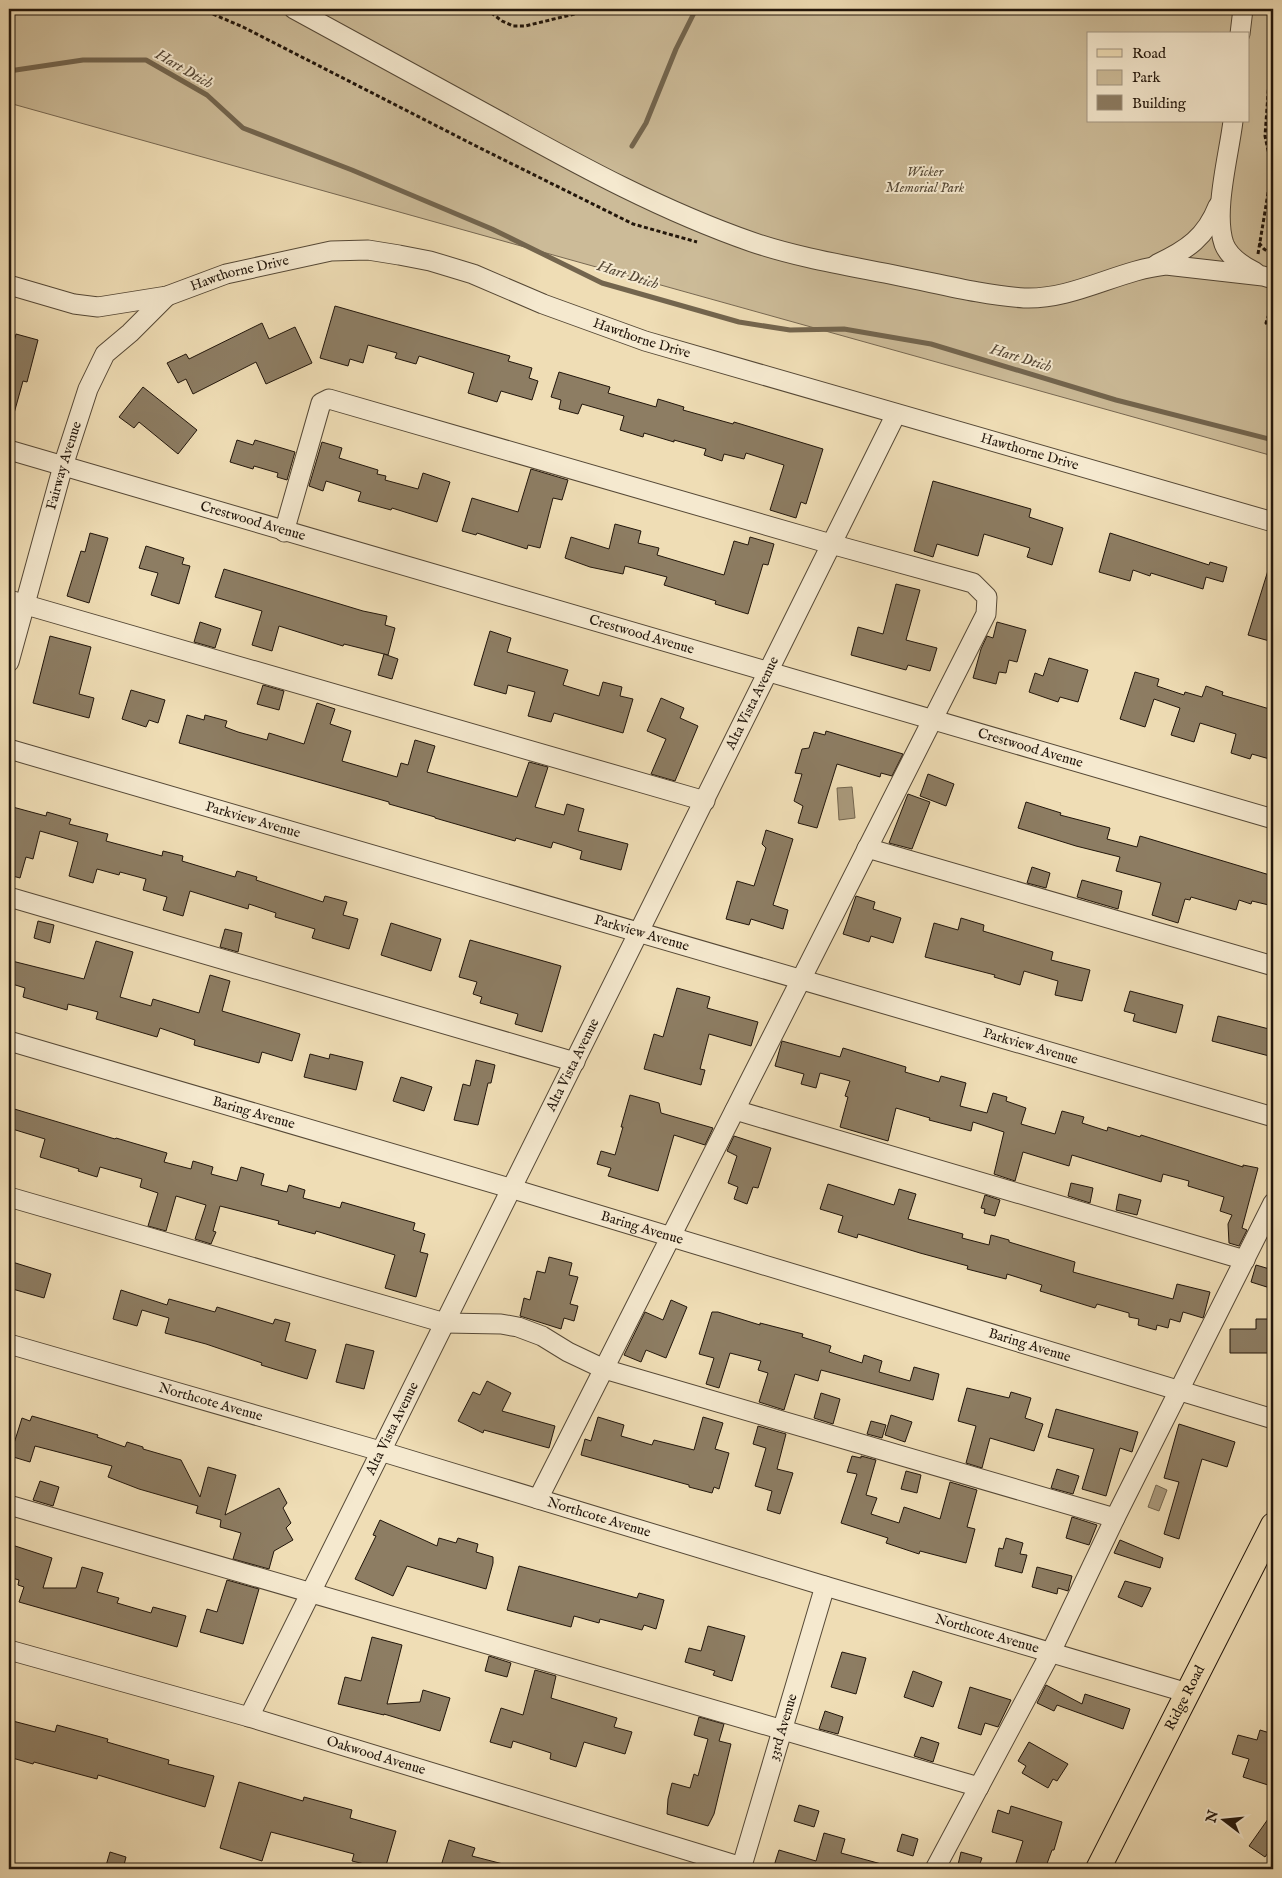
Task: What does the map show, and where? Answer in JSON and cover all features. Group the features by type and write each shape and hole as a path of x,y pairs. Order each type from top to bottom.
{"main road":[{"name":"Ridge Road","path":"1098,1869 1273,1527"}],"street":[{"path":"294,9 615,185 694,220 754,242 803,256 972,291 1026,298 1057,294 1150,266 1178,254 1199,238 1213,219 1222,193"},
{"path":"1240,32 1243,9"},
{"path":"1233,122 1222,193 1220,224 1225,246 1235,259 1264,276"},
{"name":"Hawthorne Drive","path":"9,285 74,304 98,307 167,296 226,274 332,251 368,250 399,255 430,261 472,274 543,304 645,341 1273,522"},
{"path":"1150,266 1166,265 1264,276"},
{"name":"Fairway Avenue","path":"9,662 17,602 88,389 105,354 130,333 167,296"},
{"path":"284,532 321,403 329,399 972,583 987,597 986,614 538,1499"},
{"name":"Alta Vista Avenue","path":"249,1717 380,1451 513,1189 896,414"},
{"name":"Crestwood Avenue","path":"9,450 284,532 1273,819"},
{"path":"17,602 704,801"},
{"name":"Parkview Avenue","path":"9,749 1273,1117"},
{"path":"867,848 1273,966"},
{"path":"9,897 575,1062"},
{"name":"Baring Avenue","path":"9,1041 513,1189 1273,1419"},
{"path":"735,1110 1245,1260"},
{"path":"9,1196 445,1323 501,1324 518,1327 542,1336 568,1352 604,1369 1115,1518"},
{"path":"935,1869 1051,1652 1115,1518 1273,1204"},
{"name":"Northcote Avenue","path":"9,1344 380,1451 825,1586 1188,1693"},
{"path":"9,1505 979,1787"},
{"name":"33rd Avenue","path":"741,1868 825,1586"},
{"name":"Oakwood Avenue","path":"9,1650 249,1717 741,1868"}],"path":[{"path":"201,9 244,27 633,224 699,242"},
{"path":"486,9 502,22 513,26 525,26 579,13 606,9"},
{"path":"700,9 710,12 736,12 745,9"},
{"path":"1264,276 1260,243 1272,169 1265,136 1273,26"},
{"path":"1260,243 1264,249 1273,255"},
{"path":"1273,302 1266,324 1273,330"}],"green space":[{"name":"Wicker Memorial Park","path":"9,9 1273,9 1273,456 9,103"}],"shaded area":[{"path":"852,787 855,818 839,820 837,788"},
{"path":"1156,1485 1167,1490 1159,1511 1148,1507"}],"building":[{"path":"335,306 510,356 508,361 532,368 529,378 538,381 532,400 501,391 497,402 468,393 474,373 419,356 416,364 395,358 397,353 368,345 363,363 350,359 348,366 320,358"},
{"path":"262,323 269,339 295,327 312,363 266,384 256,362 193,394 186,379 178,383 167,363 186,354 189,359"},
{"path":"16,334 38,340 27,382 23,381 13,417 9,417 9,361"},
{"path":"559,372 610,387 608,393 656,407 658,399 684,407 683,410 733,424 734,422 823,449 806,504 801,502 796,518 770,510 784,465 746,453 744,459 724,454 722,461 704,455 706,449 644,433 643,437 620,430 624,416 582,404 578,414 559,409 561,400 551,397"},
{"path":"143,387 197,430 178,454 139,422 134,428 119,417"},
{"path":"237,440 253,445 255,440 295,452 287,480 277,477 278,473 254,466 253,469 230,462"},
{"path":"322,442 342,448 339,458 378,470 377,474 386,476 385,480 418,489 423,473 450,482 437,522 392,508 391,510 358,501 361,492 326,481 323,491 309,486"},
{"path":"531,469 568,480 562,500 553,498 540,548 528,545 527,549 477,533 476,535 462,531 472,498 518,512"},
{"path":"933,481 1031,509 1029,517 1063,528 1052,565 1027,557 1030,548 984,534 978,556 937,544 933,557 914,551"},
{"path":"615,524 641,531 638,543 659,548 657,555 724,575 734,541 748,545 750,537 774,544 768,565 763,564 748,614 715,604 716,601 664,585 667,577 625,566 623,574 590,567 565,558 571,537 609,549"},
{"path":"90,533 108,538 89,603 67,596 81,551 85,552"},
{"path":"1110,533 1209,565 1210,562 1227,567 1223,582 1206,577 1203,589 1151,573 1150,576 1133,570 1130,581 1099,572"},
{"path":"146,546 184,558 182,564 190,566 179,604 151,595 158,573 139,568"},
{"path":"1270,564 1273,565 1273,642 1248,635"},
{"path":"224,569 363,611 387,616 385,625 395,628 388,655 344,644 343,646 279,626 272,651 252,645 262,611 215,597"},
{"path":"896,584 920,590 906,640 937,648 930,671 908,665 906,670 851,655 858,627 883,634"},
{"path":"200,622 221,629 215,648 194,642"},
{"path":"997,622 1026,630 1017,662 1009,660 1006,673 999,672 996,684 973,678 981,649 987,636 993,638"},
{"path":"490,631 511,638 507,652 568,670 563,685 599,696 603,682 622,687 620,696 633,699 623,733 554,713 551,722 528,716 535,692 508,685 506,694 474,685"},
{"path":"50,636 91,647 79,694 94,698 89,718 33,703"},
{"path":"384,654 398,659 392,679 378,675"},
{"path":"1049,658 1088,670 1078,702 1060,697 1058,702 1029,692 1035,673 1043,676"},
{"path":"1135,672 1159,679 1157,686 1184,695 1185,692 1202,697 1206,686 1223,692 1222,695 1273,710 1270,720 1273,721 1273,760 1252,754 1250,759 1231,753 1236,734 1200,723 1194,742 1171,735 1180,708 1154,699 1145,727 1120,719"},
{"path":"263,685 284,691 279,710 257,704"},
{"path":"131,690 165,700 158,723 149,720 146,727 122,719"},
{"path":"661,698 684,708 680,718 698,726 675,781 651,774 666,739 647,731"},
{"path":"317,703 335,709 330,724 351,731 342,761 397,777 401,763 408,765 415,740 435,746 427,772 517,797 529,762 548,767 535,807 564,815 567,804 584,809 578,831 628,844 621,870 580,859 582,851 553,842 551,848 516,838 515,841 389,804 389,802 179,743 187,715 204,720 205,715 227,721 225,727 238,732 267,740 269,733 304,744"},
{"path":"826,731 903,754 892,776 881,773 880,777 837,764 817,828 798,823 803,806 794,801 802,774 795,773 802,749 809,748 814,732 825,735"},
{"path":"928,774 954,784 946,806 920,796"},
{"path":"908,794 930,802 912,849 889,843"},
{"path":"1026,802 1061,813 1060,815 1110,828 1107,839 1137,847 1140,836 1273,876 1273,906 1252,901 1251,904 1239,900 1236,910 1191,897 1190,900 1185,899 1178,923 1152,915 1161,883 1116,871 1120,857 1018,828"},
{"path":"9,806 46,816 47,812 71,819 69,824 108,834 106,841 162,856 163,851 183,856 182,861 235,877 237,871 257,877 256,880 323,902 325,896 347,902 343,915 358,919 349,949 312,938 315,929 275,917 276,913 249,904 248,909 190,891 183,916 163,910 167,897 143,890 146,879 120,872 119,875 97,869 93,883 69,876 78,842 40,831 33,859 26,857 20,878 9,875"},
{"path":"766,830 793,839 773,905 788,910 783,929 751,919 749,925 726,919 737,881 754,886 766,848 762,844"},
{"path":"1032,867 1050,873 1046,888 1027,883"},
{"path":"1082,880 1122,891 1118,909 1077,897"},
{"path":"856,896 875,902 873,909 901,918 893,943 871,936 869,942 843,934"},
{"path":"961,918 984,925 983,931 1053,952 1051,960 1090,970 1082,1001 1055,995 1058,981 1024,971 1020,985 994,977 995,975 925,957 934,923 958,930"},
{"path":"38,921 54,925 50,943 34,938"},
{"path":"391,923 441,939 431,971 381,955"},
{"path":"225,929 242,933 238,952 220,947"},
{"path":"470,940 561,966 542,1032 515,1024 518,1014 480,1003 482,997 473,994 477,982 459,977"},
{"path":"96,941 133,952 120,997 151,1006 153,999 199,1013 210,975 230,981 222,1011 300,1034 292,1061 262,1052 259,1063 194,1045 195,1040 160,1028 157,1037 96,1019 98,1012 68,1004 67,1010 23,997 25,988 9,983 12,961 84,979"},
{"path":"677,988 710,997 707,1008 758,1022 751,1046 709,1034 700,1069 705,1070 701,1085 644,1069 654,1034 663,1037"},
{"path":"1130,991 1183,1005 1176,1033 1133,1021 1135,1014 1124,1011"},
{"path":"1218,1016 1273,1030 1273,1057 1212,1041"},
{"path":"782,1041 840,1057 843,1048 906,1067 905,1072 939,1082 941,1076 966,1083 960,1106 987,1113 993,1093 1007,1097 1006,1101 1026,1108 1021,1124 1055,1134 1062,1111 1084,1117 1082,1123 1107,1131 1108,1127 1140,1137 1141,1135 1243,1167 1243,1165 1258,1168 1242,1228 1247,1230 1239,1246 1229,1243 1228,1224 1232,1215 1220,1211 1224,1197 1188,1186 1189,1181 1163,1174 1161,1182 1072,1155 1069,1166 1023,1152 1015,1181 994,1174 1004,1132 973,1122 971,1131 929,1120 930,1118 896,1108 888,1141 840,1127 848,1097 845,1096 850,1081 820,1073 816,1088 801,1084 804,1074 775,1066"},
{"path":"310,1054 329,1059 330,1054 363,1062 356,1090 304,1077"},
{"path":"476,1060 495,1065 491,1083 488,1083 478,1125 454,1120 463,1084 470,1086"},
{"path":"401,1077 432,1087 424,1111 393,1101"},
{"path":"630,1095 659,1103 661,1113 713,1128 705,1145 674,1135 658,1191 608,1176 611,1168 597,1164 601,1151 615,1155"},
{"path":"11,1108 167,1153 164,1162 191,1169 193,1161 213,1167 211,1174 237,1181 241,1167 264,1174 261,1185 287,1192 289,1185 305,1190 303,1198 340,1208 342,1202 415,1223 413,1230 425,1234 420,1252 428,1254 416,1297 385,1288 395,1255 316,1231 315,1234 278,1224 279,1221 220,1206 213,1231 216,1232 211,1244 195,1239 206,1205 176,1196 166,1231 148,1226 158,1193 140,1187 142,1179 100,1167 97,1177 78,1171 79,1169 40,1157 45,1139 9,1128"},
{"path":"734,1136 771,1148 758,1188 753,1187 747,1204 734,1199 738,1187 728,1183 737,1156 727,1151"},
{"path":"1071,1183 1093,1188 1090,1203 1068,1196"},
{"path":"828,1184 894,1205 899,1189 916,1194 908,1219 963,1234 962,1238 989,1245 991,1235 1009,1240 1009,1242 1075,1262 1073,1272 1173,1299 1177,1284 1210,1292 1203,1318 1183,1312 1180,1322 1170,1319 1168,1328 1157,1325 1156,1330 1138,1325 1139,1319 1129,1317 1129,1313 1097,1304 1095,1308 1040,1291 1042,1285 1007,1274 1006,1279 967,1269 968,1266 858,1234 857,1238 838,1232 843,1216 820,1209"},
{"path":"1119,1194 1141,1200 1137,1215 1116,1210"},
{"path":"985,1195 1000,1200 995,1216 984,1213 985,1209 981,1208"},
{"path":"549,1257 572,1263 569,1275 578,1277 570,1304 578,1306 574,1321 564,1318 561,1329 520,1316 524,1298 530,1300 537,1271 545,1273"},
{"path":"9,1261 51,1274 44,1298 9,1288"},
{"path":"1256,1265 1273,1270 1270,1288 1251,1282"},
{"path":"121,1290 167,1305 169,1299 215,1312 217,1307 273,1324 275,1319 290,1323 285,1341 316,1350 307,1379 261,1365 262,1363 206,1344 165,1333 169,1318 142,1310 137,1326 113,1319"},
{"path":"671,1300 687,1307 666,1358 646,1350 641,1362 624,1355 645,1312 663,1320"},
{"path":"712,1312 803,1334 802,1337 831,1346 829,1352 862,1363 864,1355 882,1361 879,1372 910,1381 914,1367 939,1374 933,1400 821,1370 818,1381 795,1374 784,1410 759,1402 768,1373 758,1370 761,1361 730,1353 719,1388 706,1384 714,1358 699,1354"},
{"path":"1256,1319 1273,1319 1273,1353 1230,1353 1230,1329 1256,1329"},
{"path":"346,1344 374,1351 364,1389 336,1382"},
{"path":"487,1381 511,1393 502,1411 555,1426 549,1448 484,1430 483,1433 458,1421 473,1392 480,1395"},
{"path":"967,1388 1009,1398 1011,1392 1031,1398 1025,1418 1043,1424 1034,1451 990,1438 982,1468 966,1463 976,1426 958,1421"},
{"path":"821,1393 840,1399 833,1424 814,1418"},
{"path":"1056,1409 1138,1432 1132,1452 1120,1448 1106,1496 1082,1489 1094,1449 1048,1437"},
{"path":"891,1415 912,1422 905,1442 885,1435"},
{"path":"32,1416 98,1435 97,1437 125,1447 127,1442 143,1447 143,1449 181,1460 200,1497 208,1467 236,1475 225,1515 279,1488 287,1503 283,1508 291,1523 286,1528 293,1540 274,1551 269,1569 233,1559 241,1533 220,1527 221,1520 196,1513 198,1506 139,1489 108,1477 112,1466 35,1446 30,1462 10,1456 22,1418 30,1421"},
{"path":"598,1417 624,1425 621,1436 652,1445 654,1440 694,1450 703,1417 723,1423 715,1449 729,1453 719,1489 714,1487 712,1493 581,1455 585,1439 591,1441"},
{"path":"871,1421 886,1425 882,1438 867,1434"},
{"path":"1179,1424 1235,1442 1227,1467 1202,1459 1179,1539 1164,1534 1179,1482 1164,1478"},
{"path":"758,1426 786,1434 777,1469 793,1473 780,1514 767,1510 772,1491 755,1486 766,1448 753,1444"},
{"path":"852,1456 876,1460 866,1495 877,1498 871,1514 899,1523 904,1507 940,1519 950,1482 977,1490 967,1527 975,1529 966,1563 920,1551 919,1554 886,1543 888,1538 841,1523 857,1474 847,1472"},
{"path":"1057,1469 1079,1476 1073,1494 1051,1488"},
{"path":"906,1471 921,1475 917,1493 901,1489"},
{"path":"40,1481 59,1487 53,1506 33,1500"},
{"path":"1072,1517 1097,1525 1089,1545 1066,1538"},
{"path":"380,1520 437,1546 439,1538 456,1543 458,1538 478,1544 476,1552 493,1557 486,1589 407,1566 393,1596 355,1579 376,1536 373,1535"},
{"path":"1006,1538 1023,1543 1020,1554 1027,1555 1022,1573 995,1566 999,1548 1003,1549"},
{"path":"1120,1540 1163,1558 1160,1568 1114,1553"},
{"path":"9,1544 52,1558 43,1588 76,1588 82,1567 103,1573 97,1592 119,1598 117,1603 151,1613 153,1607 186,1616 177,1647 19,1602 24,1587 18,1585 19,1580 9,1577"},
{"path":"519,1566 637,1598 639,1593 664,1600 656,1629 644,1625 642,1630 600,1619 599,1623 574,1616 571,1627 507,1610"},
{"path":"1037,1567 1072,1576 1068,1591 1058,1588 1057,1594 1032,1587"},
{"path":"227,1580 259,1589 243,1644 200,1632 207,1609 217,1612"},
{"path":"1125,1581 1151,1588 1142,1607 1118,1597"},
{"path":"708,1626 745,1636 732,1681 713,1675 715,1671 685,1662 689,1648 701,1651"},
{"path":"372,1637 402,1645 387,1704 420,1702 423,1690 450,1698 440,1731 384,1714 338,1704 345,1677 361,1681"},
{"path":"842,1652 866,1658 856,1694 831,1687"},
{"path":"489,1656 511,1663 507,1677 485,1671"},
{"path":"535,1670 556,1676 551,1698 617,1718 614,1727 632,1732 625,1754 584,1742 576,1767 550,1759 551,1753 513,1741 511,1748 490,1742 501,1708 523,1715"},
{"path":"913,1671 942,1682 933,1707 904,1697"},
{"path":"1046,1685 1082,1704 1085,1694 1130,1709 1123,1729 1057,1705 1054,1711 1037,1703"},
{"path":"970,1687 1011,1700 998,1727 985,1723 981,1735 958,1728"},
{"path":"825,1711 843,1717 838,1734 819,1729"},
{"path":"699,1717 724,1724 719,1741 731,1744 714,1814 708,1826 667,1814 672,1783 690,1788 694,1774 698,1776 708,1739 694,1735"},
{"path":"9,1720 55,1732 57,1725 108,1739 107,1742 169,1760 168,1764 214,1776 205,1807 98,1775 97,1779 9,1757"},
{"path":"1260,1730 1273,1734 1273,1768 1268,1785 1243,1777 1249,1759 1232,1754 1238,1735 1257,1740"},
{"path":"921,1737 939,1743 933,1762 914,1756"},
{"path":"1029,1742 1068,1764 1057,1781 1053,1779 1048,1788 1022,1773 1026,1766 1018,1761"},
{"path":"239,1782 303,1801 304,1797 352,1810 350,1818 396,1831 385,1869 352,1861 354,1854 271,1832 262,1861 220,1848"},
{"path":"799,1805 819,1811 814,1827 794,1821"},
{"path":"1011,1806 1062,1822 1054,1850 1052,1850 1045,1869 1014,1869 1023,1841 992,1832 998,1810 1009,1814"},
{"path":"1273,1812 1273,1846 1265,1857 1249,1846"},
{"path":"824,1833 845,1839 841,1853 885,1865 884,1869 773,1869 779,1850 816,1861"},
{"path":"902,1834 918,1839 913,1856 897,1851"},
{"path":"449,1840 475,1848 472,1856 503,1864 503,1869 440,1869"},
{"path":"110,1852 126,1857 123,1869 105,1869"},
{"path":"961,1852 982,1858 978,1869 957,1869"}],"waterway":[{"path":"632,146 646,123 676,49 696,9"},
{"name":"Hart Dtich","path":"9,71 83,60 146,60 207,95 243,128 352,170 492,229 602,283 739,322 790,330 844,329 931,344 1116,400 1273,440"}]}
